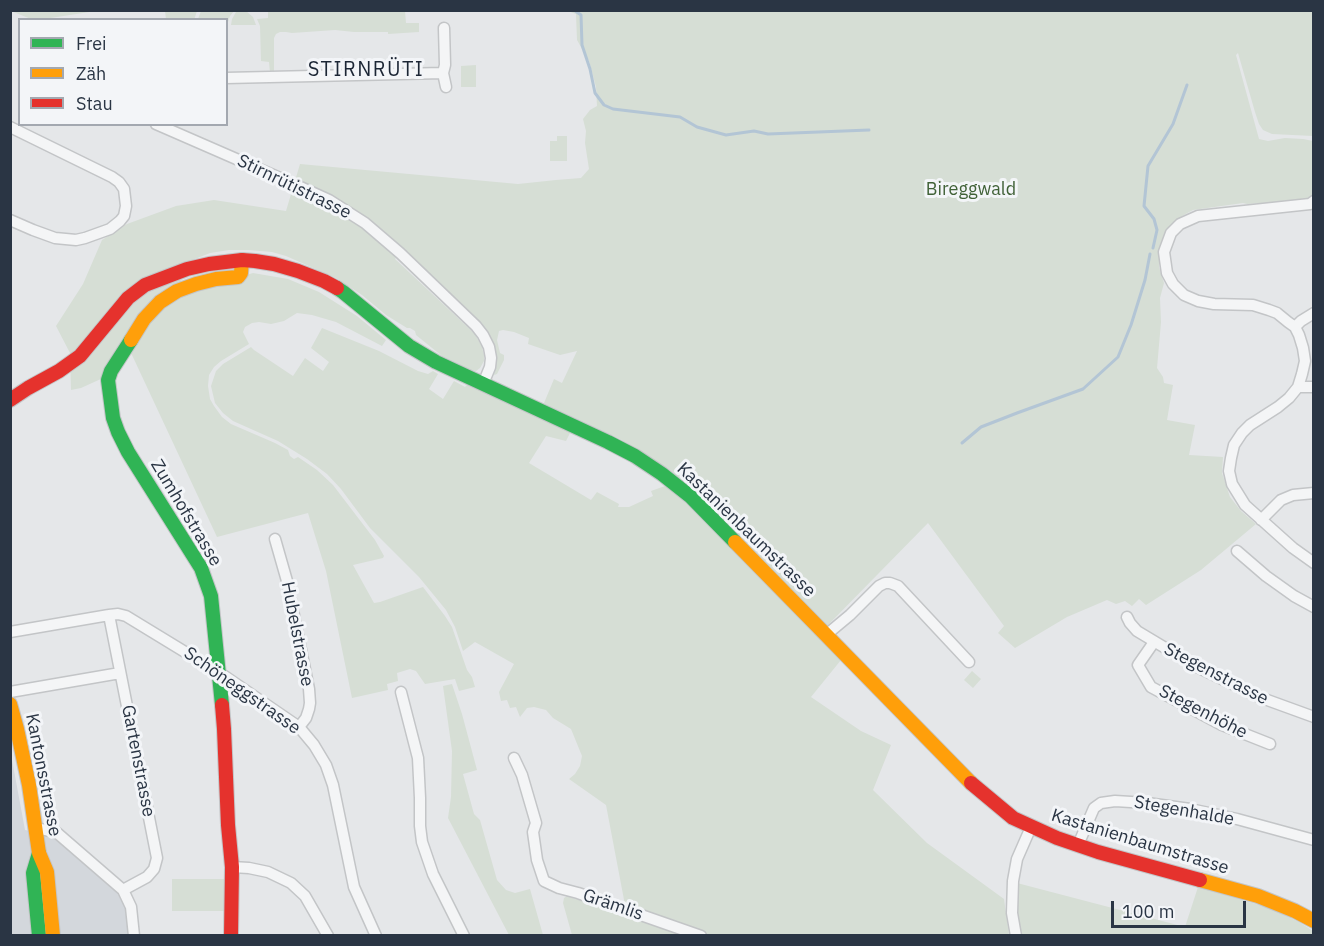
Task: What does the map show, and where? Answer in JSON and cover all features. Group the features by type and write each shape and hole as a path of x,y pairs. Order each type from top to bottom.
{"street":[{"path":"444,28 443,73 446,87"},
{"path":"228,78 443,73"},
{"name":"Stirnrütistrasse","path":"161,126 329,200 365,223 477,326 489,346 491,358 483,384"},
{"path":"10,127 112,177 124,189 126,206 124,216 110,229 76,240 49,236 10,220"},
{"path":"1314,201 1310,204 1197,216 1180,224 1171,233 1164,252 1167,273 1173,284 1184,295 1214,304 1253,305 1269,310 1277,313 1294,327 1299,335 1305,361 1298,387 1289,398 1242,433 1234,445 1229,471 1232,484 1245,504 1293,548 1314,563"},
{"name":"Kastanienbaumstrasse","path":"11,399 80,356 128,298 145,285 187,269 242,260 255,261 274,264 324,281 343,292 419,353 442,366 608,442 662,474 691,497 978,790 1013,818 1078,845 1258,896 1295,910 1314,921"},
{"name":"Zumhofstrasse","path":"231,936 232,867 224,729 209,590 201,568 128,452 118,432 113,416 108,380 111,371 144,319 160,302 177,291 196,284 238,277 241,273 242,260"},
{"path":"1294,327 1314,313"},
{"path":"1298,387 1314,387"},
{"path":"1261,520 1281,500 1293,495 1314,493"},
{"name":"Hubelstrasse","path":"275,539 287,580 309,689 309,709 299,727"},
{"path":"1237,551 1266,576 1314,607"},
{"path":"826,635 879,586 890,583 898,586 969,662"},
{"name":"Schöneggstrasse","path":"10,632 109,615 118,614 131,618 299,727 326,765 333,785 354,887 376,936"},
{"name":"Gartenstrasse","path":"109,615 157,861 147,878 123,890"},
{"name":"Stegenstrasse","path":"1127,617 1137,631 1197,667 1268,700 1314,717"},
{"name":"Stegenhöhe","path":"1154,642 1138,665 1151,687 1222,725 1270,744"},
{"path":"10,692 120,673"},
{"path":"401,692 418,758 422,842 433,874 464,936"},
{"name":"Kantonsstrasse","path":"10,704 29,785 39,853 47,872 53,936"},
{"name":"Grämlis","path":"514,758 522,775 536,823 532,832 537,860 544,881 701,936"},
{"name":"Stegenhalde","path":"1078,845 1094,808 1101,803 1115,801 1190,808 1314,840"},
{"path":"1017,936 1012,914 1013,881 1017,859 1031,827"},
{"path":"35,828 56,832 123,890 131,907 134,936"},
{"name":"Kantonsstrasse","path":"39,853 33,873 39,936"},
{"path":"232,867 261,870 275,874 291,883 305,897 328,936"}],"shaded area":[{"path":"10,749 25,830 57,837 116,890 126,905 128,935 11,935"}],"green space":[{"path":"165,10 197,11 195,18 166,18"},
{"path":"201,10 234,11 228,22 228,18 198,18"},
{"path":"11,11 96,11 50,18 28,18"},
{"path":"246,11 253,17 256,25 231,25 236,12"},
{"path":"268,11 405,11 406,23 419,23 419,32 388,34 388,32 335,30 280,32 274,38 274,73 270,73 269,62 261,61 260,26 257,19 268,18"},
{"name":"Bireggwald","path":"568,11 1313,11 1313,136 1272,134 1263,130 1255,112 1238,53 1236,55 1259,139 1268,141 1285,138 1313,141 1313,195 1302,201 1243,203 1193,210 1174,223 1162,245 1159,257 1159,267 1164,283 1160,298 1161,322 1157,368 1164,383 1173,385 1167,420 1195,425 1189,455 1223,457 1222,473 1230,497 1256,524 1201,570 1146,605 1139,599 1132,606 1125,601 1116,604 1107,600 1067,617 1015,648 998,633 1004,626 928,523 827,626 709,504 671,471 620,439 544,403 554,379 562,383 577,351 560,355 528,344 529,338 514,332 499,331 497,340 504,360 497,374 494,375 493,348 402,251 395,259 475,334 484,355 484,361 476,371 442,356 416,335 415,331 386,315 362,295 336,278 272,252 229,250 210,253 167,270 182,281 183,285 171,290 103,378 71,390 70,353 56,326 83,284 102,240 127,224 176,206 214,200 286,211 300,164 518,184 581,178 589,169 583,119 590,110 597,106 596,87 589,61 577,40 576,14"},
{"path":"476,65 476,87 461,87 461,66"},
{"path":"557,136 567,136 567,161 550,161 550,141 557,141"},
{"path":"253,273 288,279 319,292 357,316 386,340 382,346 336,322 297,313 284,321 271,324 252,323 245,327 243,332 249,344 221,361 209,375 210,399 222,417 231,424 288,450 290,456 294,459 298,457 333,485 375,540 384,556 353,565 374,603 423,587 452,627 475,687 459,691 455,679 425,684 416,671 410,669 397,673 398,681 387,684 388,690 352,698 326,571 308,513 217,537 132,355 127,350 173,297"},
{"path":"322,328 379,351 418,371 428,374 433,371 438,374 429,389 443,399 454,381 465,387 467,385 478,388 571,431 566,441 546,436 529,463 591,500 597,492 619,504 618,507 629,507 653,496 651,491 665,486 692,506 841,660 811,697 861,731 891,745 873,790 927,843 1004,899 1009,935 708,935 679,922 625,905 606,805 569,779 580,766 582,756 571,729 553,718 546,710 527,708 520,717 516,707 510,708 507,700 501,701 499,692 514,664 475,642 463,651 455,627 446,610 419,577 370,528 327,474 278,441 233,421 215,403 211,386 216,371 223,364 251,347 293,376 305,358 323,371 329,362 311,348"},
{"path":"972,671 981,679 973,688 964,680"},
{"path":"452,684 477,770 463,774 474,814 480,820 497,880 506,890 515,893 530,889 543,935 509,935 448,818 452,751 443,686"},
{"path":"172,879 226,879 225,911 172,911"},
{"path":"1017,883 1185,927 1198,887 1269,908 1299,922 1313,931 1313,935 1021,935 1016,904"},
{"path":"567,896 682,935 572,935 563,903"}],"waterway":[{"path":"574,10 581,15 582,45 595,93 604,105 613,109 680,117 697,127 726,135 754,131 768,134 869,130"},
{"path":"1153,248 1157,230 1154,219 1144,206 1148,166 1173,124 1187,85"},
{"path":"962,443 981,427 1083,389 1118,357 1145,280 1150,254"}],"traffic: fast":[{"path":"337,288 409,346 436,362 635,456 691,497 735,542"},
{"path":"131,340 111,371 108,380 113,418 128,452 201,568 211,596 222,705"},
{"path":"39,853 33,873 39,936"}],"traffic: slow":[{"path":"131,340 144,319 160,302 177,291 196,284 238,277 241,273 242,260"},
{"path":"735,542 971,783"},
{"path":"10,704 29,785 39,853 47,872 53,936"},
{"path":"1200,880 1258,896 1314,921"}],"traffic: jam":[{"path":"10,400 80,356 128,298 145,285 187,269 242,260 255,261 298,271 337,288"},
{"path":"222,705 232,867 231,936"},
{"path":"971,783 1013,818 1057,838 1098,852 1200,880"}],"district":[{"name":"STIRNRÜTI","path":"366,70"}]}
